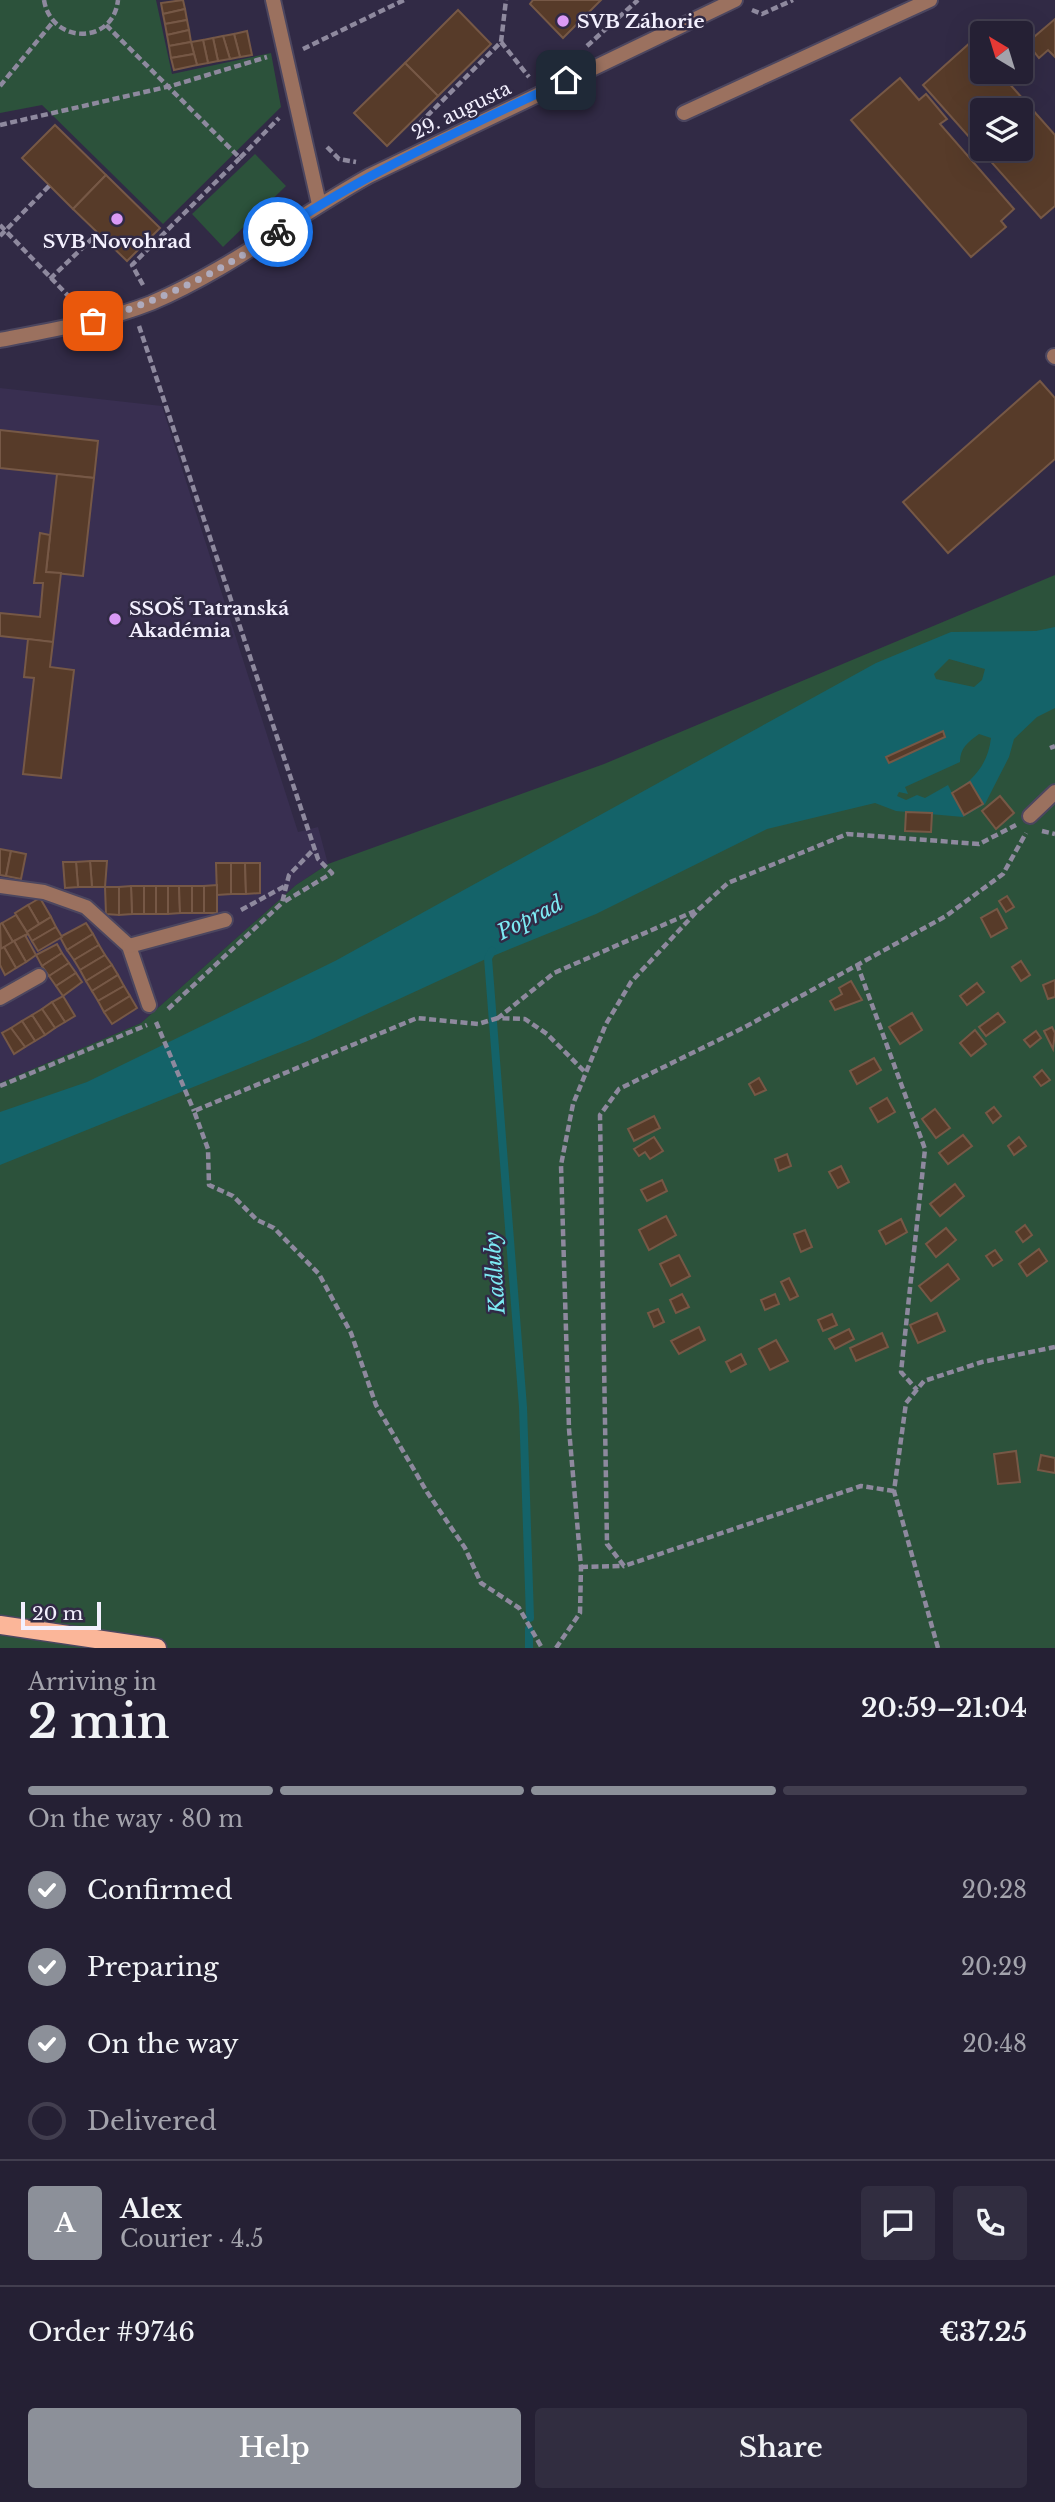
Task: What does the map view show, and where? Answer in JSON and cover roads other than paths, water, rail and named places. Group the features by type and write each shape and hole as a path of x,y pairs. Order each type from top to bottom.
{"main road":[{"path":"0,1625 157,1648"}],"street":[{"path":"273,0 318,204"},
{"name":"29. augusta","path":"0,340 93,321 152,302 238,260 318,204 381,170 732,1"},
{"path":"684,113 923,2"},
{"path":"1030,816 1055,792"},
{"path":"0,886 44,892 86,907 129,946 149,1005"},
{"path":"129,946 225,920"},
{"path":"0,998 39,976"}],"water":[{"name":"Poprad","path":"1055,627 1055,708 1037,717 1014,739 1009,757 985,804 963,817 896,811 875,803 767,829 596,914 488,958 310,1040 0,1165 0,1112 87,1082 335,961 876,663 951,632 1036,631","holes":["949,659 985,669 982,680 974,687 936,679 934,674","979,734 991,738 987,756 979,770 960,788 952,793 948,785 925,798 917,795 906,800 897,796 899,792 908,794 905,787 960,762 965,746"]}],"waterway":[{"name":"Kadluby","path":"492,951 488,958 523,1407 530,1618"},
{"name":"Kadluby","path":"529,1629 529,1648"}],"place":[{"name":"SVB Záhorie","path":"563,21"},
{"name":"SVB Novohrad","path":"117,219"},
{"name":"SSOŠ Tatranská Akadémia","path":"115,619"}]}
